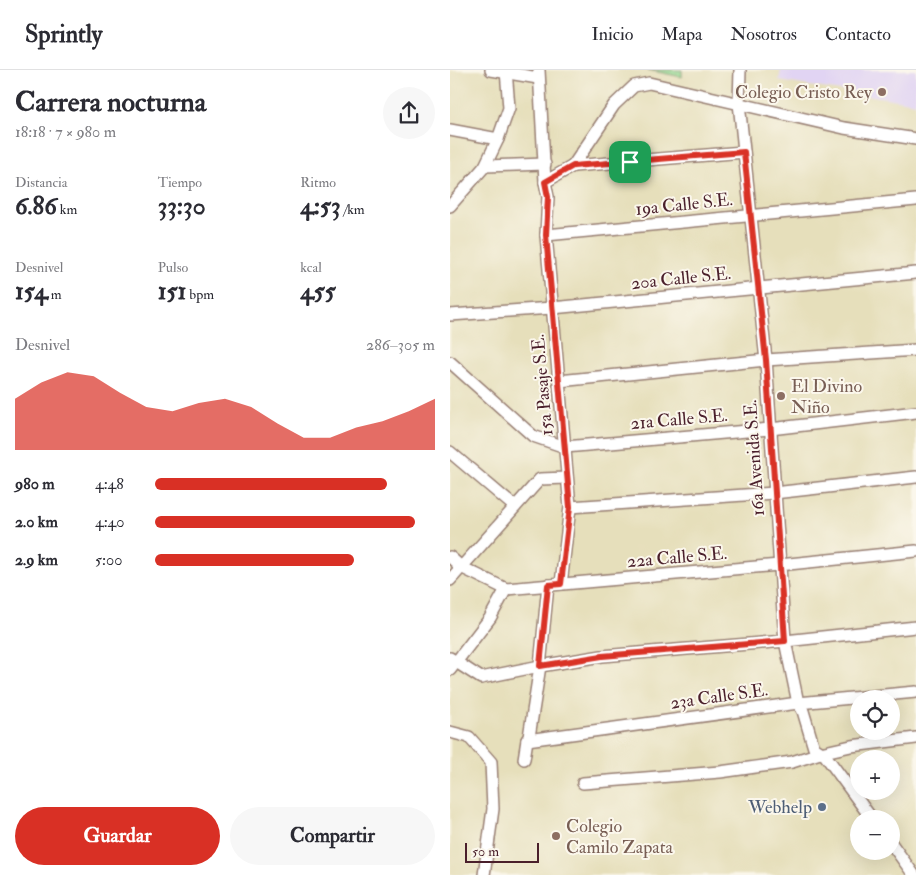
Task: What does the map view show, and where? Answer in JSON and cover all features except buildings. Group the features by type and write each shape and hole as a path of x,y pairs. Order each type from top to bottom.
{"street":[{"path":"491,70 538,74"},
{"name":"16a Avenida S.E.","path":"740,70 738,103 766,360 785,641 798,703 803,711 814,748 825,755 865,810"},
{"path":"451,203 485,166 498,139 509,108 506,71"},
{"name":"15a Pasaje S.E.","path":"538,74 545,182 548,197 546,235 570,507 561,584"},
{"path":"573,166 614,106 634,86 649,82 844,128 916,140"},
{"path":"450,130 498,139"},
{"path":"545,182 573,166 744,152"},
{"path":"485,166 544,164"},
{"name":"19a Calle S.E.","path":"546,235 916,200"},
{"name":"20a Calle S.E.","path":"450,315 552,308 916,272"},
{"path":"559,381 766,360 916,350"},
{"path":"450,362 533,436 565,447"},
{"name":"21a Calle S.E.","path":"565,447 770,429 916,412"},
{"path":"450,452 514,507"},
{"path":"570,507 774,493 916,477"},
{"path":"450,580 540,479 567,478"},
{"name":"22a Calle S.E.","path":"506,589 779,566 916,551"},
{"path":"450,557 461,567 506,589 490,618 452,664 482,678 602,656 785,641 916,627"},
{"path":"524,759 527,740 530,737 540,666 548,585"},
{"name":"23a Calle S.E.","path":"527,740 798,703 916,692"},
{"path":"450,732 469,737 492,762 493,809 484,875"},
{"path":"583,783 720,772 792,762 851,746 916,738"},
{"path":"900,856 914,875"}],"shaded area":[{"name":"Colegio Cristo Rey","path":"781,70 916,70 916,103 779,81"}],"green space":[{"path":"648,70 682,70 682,77"}],"place":[{"name":"Colegio Cristo Rey","path":"882,92"},
{"name":"El Divino Niño","path":"781,396"},
{"name":"Webhelp","path":"822,807"},
{"name":"Colegio Camilo Zapata","path":"556,836"}],"route":[{"path":"744,152 766,360 785,641 602,656 540,666 548,585 561,584 570,507 546,235 548,197 545,182 573,166 630,162 744,152"}]}
